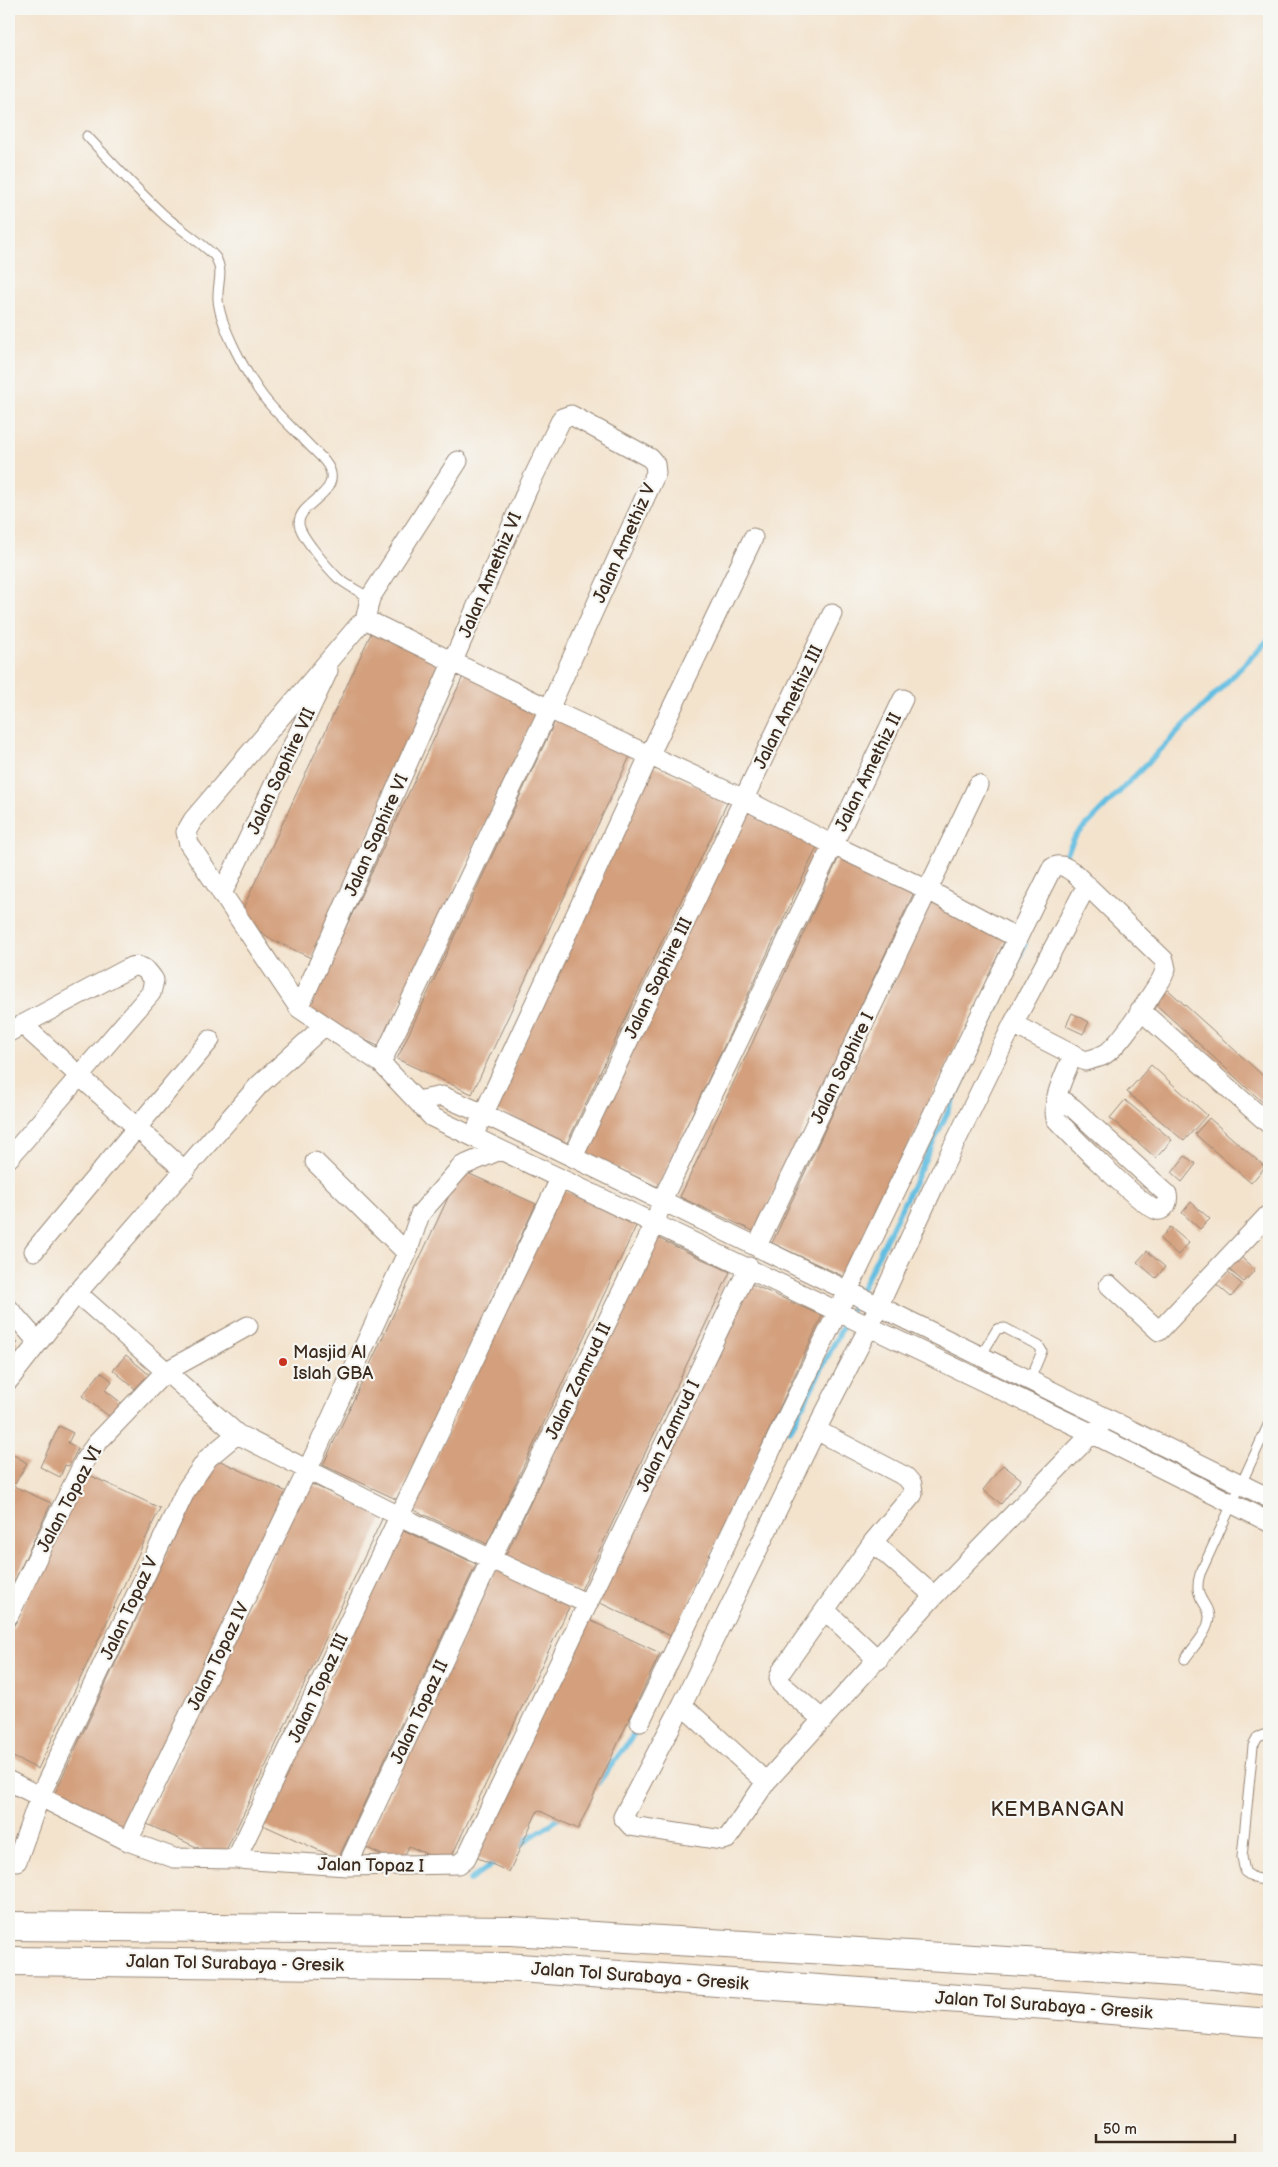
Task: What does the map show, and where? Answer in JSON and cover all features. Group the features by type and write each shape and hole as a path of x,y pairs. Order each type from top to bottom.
{"highway":[{"name":"Jalan Tol Surabaya - Gresik","path":"9,1926 511,1931 1074,1965 1216,1975 1269,1981"},
{"name":"Jalan Tol Surabaya - Gresik","path":"9,1961 505,1966 1075,2007 1269,2023"}],"street":[{"name":"Jalan Amethiz V","path":"528,488 562,418 567,415 571,415 650,458 655,464 656,472 549,709"},
{"path":"365,621 370,598 458,461"},
{"name":"Jalan Amethiz VI","path":"453,661 528,488"},
{"path":"473,1138 650,754 753,538"},
{"name":"Jalan Amethiz III","path":"744,799 832,614"},
{"path":"1018,938 928,890 833,845 744,799 549,709 371,622 365,621 339,647 193,820 186,832 189,844 299,1008 381,1063 432,1117 1094,1434 1269,1522"},
{"name":"Jalan Saphire VII","path":"222,894 339,647"},
{"name":"Jalan Saphire VI","path":"299,1008 453,661"},
{"name":"Jalan Amethiz II","path":"662,1200 903,699"},
{"path":"381,1063 549,709"},
{"name":"Jalan Saphire I","path":"757,1246 978,785"},
{"name":"Jalan Saphire III","path":"573,1157 744,799"},
{"path":"1013,1024 1085,1061 1104,1054 1118,1042 1161,980 1166,964 1087,886 1062,866 1052,868 1018,938 863,1298 792,1445 682,1705 623,1818 628,1824 728,1839 766,1782 934,1596 1094,1434 1107,1418"},
{"path":"640,1722 792,1445 816,1430 853,1319 863,1298 933,1188 1013,1024 1087,886"},
{"path":"10,1156 80,1078 150,993 154,980 146,970 136,966 123,970 16,1029 80,1078 185,1171"},
{"path":"1140,1010 1269,1124"},
{"path":"9,1380 77,1294 258,1085 324,1026"},
{"path":"34,1251 136,1126 210,1040"},
{"path":"1057,1097 1073,1108 1167,1194 1168,1201 1164,1208 1161,1210 1154,1209 1139,1198 1056,1119 1057,1097 1073,1054"},
{"path":"417,1101 442,1096 484,1114 1269,1498"},
{"name":"Jalan Topaz IV","path":"128,1841 307,1471 407,1253 420,1214 462,1166 500,1150"},
{"path":"316,1162 407,1253"},
{"name":"Jalan Topaz III","path":"236,1859 560,1179"},
{"name":"Jalan Zamrud II","path":"491,1559 655,1224 662,1200"},
{"path":"1109,1285 1159,1331 1269,1214"},
{"name":"Jalan Zamrud I","path":"588,1604 748,1267"},
{"path":"77,1294 237,1434 399,1516 588,1604"},
{"path":"9,1309 38,1342"},
{"name":"Jalan Topaz VI","path":"9,1615 91,1451 165,1372 248,1326"},
{"path":"816,1430 906,1477 912,1484 913,1494 873,1542 779,1678 781,1684 823,1720"},
{"name":"Jalan Topaz V","path":"17,1861 40,1796 186,1490 208,1458 237,1434"},
{"path":"873,1542 934,1596"},
{"name":"Jalan Topaz II","path":"347,1866 491,1559"},
{"name":"Jalan Topaz I","path":"9,1781 128,1841 174,1858 236,1859 347,1866 450,1866 459,1864 466,1858 588,1604"},
{"path":"826,1611 878,1660"},
{"path":"682,1705 766,1782"}],"lane":[{"path":"87,136 164,216 214,254 220,268 218,298 220,311 225,327 245,366 261,394 323,459 332,474 330,486 304,513 299,522 300,527 306,539 331,570 353,588 370,598"},
{"path":"981,1356 997,1329 1005,1328 1039,1346 1042,1351 1042,1356 1030,1380"},
{"path":"1185,1658 1206,1628 1208,1612 1197,1592 1196,1584 1241,1484 1265,1445 1269,1423"},
{"path":"1269,1733 1258,1737 1253,1746 1242,1857 1245,1872 1254,1878 1269,1881"}],"building":[{"path":"374,627 449,662 311,958 271,939 240,918"},
{"path":"466,670 540,706 380,1047 306,1013"},
{"path":"557,717 632,752 472,1094 397,1059"},
{"path":"653,766 728,801 567,1143 493,1108"},
{"path":"743,810 818,845 658,1187 583,1152"},
{"path":"840,855 915,890 755,1232 680,1197"},
{"path":"932,901 1007,936 847,1278 772,1243"},
{"path":"1164,986 1269,1081 1269,1108 1151,1000"},
{"path":"1072,1013 1089,1022 1083,1034 1066,1026"},
{"path":"1151,1065 1207,1115 1184,1141 1127,1092"},
{"path":"1125,1100 1172,1140 1156,1158 1110,1118"},
{"path":"1209,1118 1265,1167 1251,1183 1195,1134"},
{"path":"1185,1156 1196,1164 1182,1182 1172,1173"},
{"path":"461,1170 536,1204 398,1500 323,1465"},
{"path":"562,1189 637,1224 487,1544 412,1509"},
{"path":"1191,1202 1210,1219 1200,1229 1182,1213"},
{"path":"1170,1227 1189,1243 1178,1255 1160,1239"},
{"path":"655,1237 730,1272 580,1592 505,1557"},
{"path":"1147,1251 1165,1267 1156,1278 1137,1262"},
{"path":"1240,1256 1255,1270 1244,1282 1228,1269"},
{"path":"1227,1272 1242,1284 1231,1297 1216,1284"},
{"path":"747,1282 822,1316 673,1637 598,1602"},
{"path":"9,1334 18,1343 9,1352"},
{"path":"126,1355 152,1377 139,1392 113,1370"},
{"path":"101,1372 112,1381 105,1390 124,1405 113,1419 82,1396"},
{"path":"59,1426 73,1433 68,1443 78,1448 69,1466 65,1465 60,1477 40,1467"},
{"path":"9,1452 27,1463 15,1484 9,1480"},
{"path":"212,1457 287,1492 127,1834 52,1799"},
{"path":"1003,1465 1021,1479 1001,1504 983,1490"},
{"path":"85,1473 160,1508 38,1769 9,1755 9,1636"},
{"path":"307,1482 383,1517 222,1859 147,1824"},
{"path":"9,1484 51,1503 9,1593"},
{"path":"401,1529 476,1564 338,1859 263,1825"},
{"path":"496,1568 571,1603 448,1864 409,1846 401,1864 365,1847"},
{"path":"585,1618 660,1653 578,1829 538,1810 509,1872 474,1856"}],"waterway":[{"path":"1062,863 1075,837 1269,639"},
{"path":"790,1431 911,1189 1025,944"},
{"path":"598,1783 642,1724"},
{"path":"516,1847 563,1816"},
{"path":"470,1880 499,1860"}],"place":[{"name":"Masjid Al Islah GBA","path":"283,1362"}],"district":[{"name":"KEMBANGAN","path":"1058,1809"}]}
